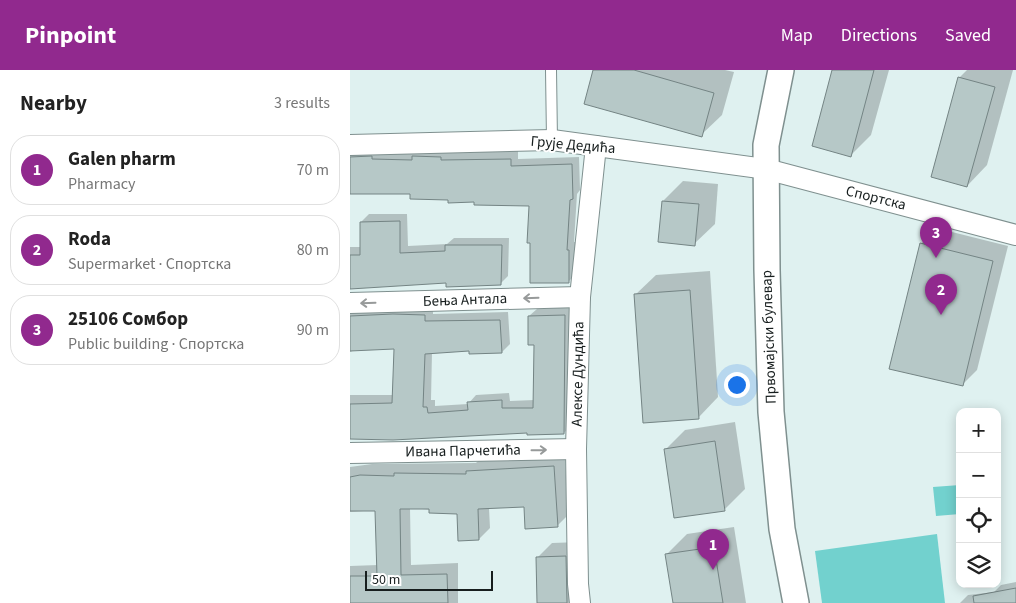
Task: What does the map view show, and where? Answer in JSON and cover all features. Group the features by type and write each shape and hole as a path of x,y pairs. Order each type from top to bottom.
{"street":[{"name":"Првомајски булевар","path":"781,70 766,145 771,412 782,529 796,603"},
{"name":"Грује Дедића","path":"350,145 552,140 766,169"},
{"name":"Алексе Дундића","path":"580,603 578,584 576,449 580,297 596,146"},
{"name":"Спортска","path":"766,169 1016,234"},
{"name":"Бења Антала","path":"350,303 580,297"},
{"name":"Ивана Парчетића","path":"350,453 576,449"}],"lane":[{"path":"551,70 552,140"}],"shaded area":[{"path":"956,485 956,514 936,516 933,487"},
{"path":"937,534 945,603 822,603 815,551"}],"building":[{"path":"593,70 634,70 714,93 702,137 584,104"},
{"path":"832,70 874,70 851,157 812,146"},
{"path":"958,77 995,87 967,187 931,177"},
{"path":"372,156 372,159 412,160 412,156 441,157 441,160 511,159 511,166 572,164 573,199 570,200 567,250 569,250 569,283 530,283 530,243 527,243 529,206 474,205 474,202 448,203 448,200 410,199 410,194 350,194 350,157"},
{"path":"662,201 699,204 695,246 658,242"},
{"path":"400,221 400,253 445,251 445,245 502,245 501,285 446,287 446,283 350,289 350,255 360,255 360,222"},
{"path":"920,243 993,261 963,386 889,369"},
{"path":"690,290 699,419 643,423 634,294"},
{"path":"425,315 425,321 500,320 502,353 469,354 469,351 425,354 423,407 427,407 428,413 468,410 467,402 502,400 502,408 533,408 534,345 528,345 528,316 565,315 564,434 527,435 527,433 393,440 350,439 350,404 392,403 394,349 350,351 350,316"},
{"path":"715,441 725,511 674,518 664,449"},
{"path":"554,466 558,527 525,529 524,507 478,509 479,540 458,541 457,514 429,513 429,509 400,509 401,575 447,574 448,603 350,603 350,576 377,576 375,511 350,511 350,477 360,475 394,476 394,473 466,474 466,471"},
{"path":"714,547 723,603 673,603 665,554"},
{"path":"566,556 567,603 537,603 536,557"},
{"path":"1016,588 1016,603 974,603 973,596"}],"place":[{"name":"25106 Сомбор","path":"936,258"},
{"name":"Roda","path":"941,315"},
{"name":"Galen pharm","path":"713,570"}]}
